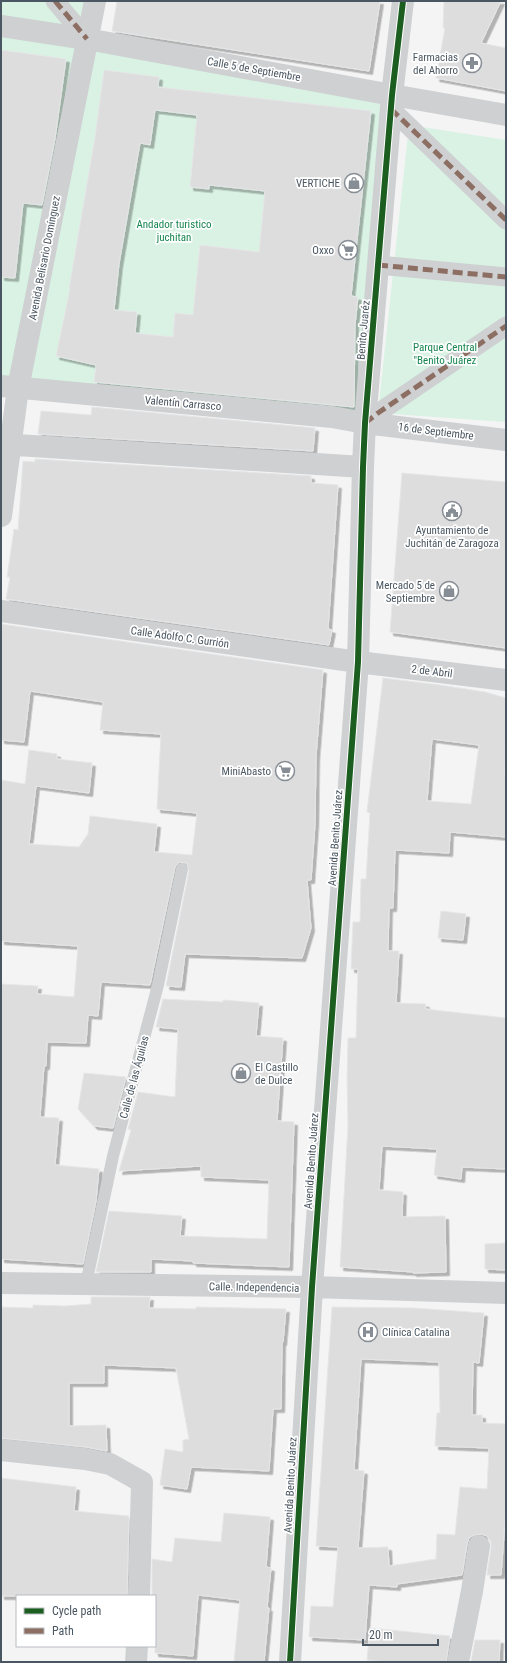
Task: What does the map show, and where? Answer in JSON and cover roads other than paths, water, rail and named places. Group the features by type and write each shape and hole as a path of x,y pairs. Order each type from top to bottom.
{"street":[{"path":"55,1 87,39"},
{"name":"Avenida Belisario Domínguez","path":"1,516 10,387 95,1"},
{"name":"Benito Juaréz","path":"358,662 365,423 392,102 403,1"},
{"name":"Calle 5 de Septiembre","path":"1,26 87,39 392,102 506,115"},
{"path":"392,102 506,220"},
{"path":"378,265 506,277"},
{"path":"365,423 506,326"},
{"name":"Valentín Carrasco","path":"10,387 332,417 365,423"},
{"name":"16 de Septiembre","path":"365,423 506,440"},
{"path":"6,445 363,467"},
{"name":"Calle Adolfo C. Gurrión","path":"1,611 358,662"},
{"name":"2 de Abril","path":"358,662 506,680"},
{"name":"Avenida Benito Juárez","path":"290,1662 312,1287 358,662"},
{"name":"Calle. Independencia","path":"1,1283 312,1287 506,1293"},
{"path":"1,1450 104,1462 142,1482 139,1595"},
{"path":"458,1662 479,1546"},
{"path":"136,1662 137,1647"}],"lane":[{"name":"Calle de las Águilas","path":"86,1284 113,1156 158,985 182,869"}],"place":[{"name":"Farmacias del Ahorro","path":"472,63"},
{"name":"VERTICHE","path":"354,183"},
{"name":"Oxxo","path":"348,250"},
{"name":"Ayuntamiento de Juchitán de Zaragoza","path":"452,511"},
{"name":"Mercado 5 de Septiembre","path":"449,591"},
{"name":"MiniAbasto","path":"285,771"},
{"name":"El Castillo de Dulce","path":"241,1073"},
{"name":"Clínica Catalina","path":"368,1332"}],"park label":[{"name":"Andador turistico juchitan","path":"174,230"},
{"name":"Parque Central \"Benito Juárez","path":"445,353"}]}
